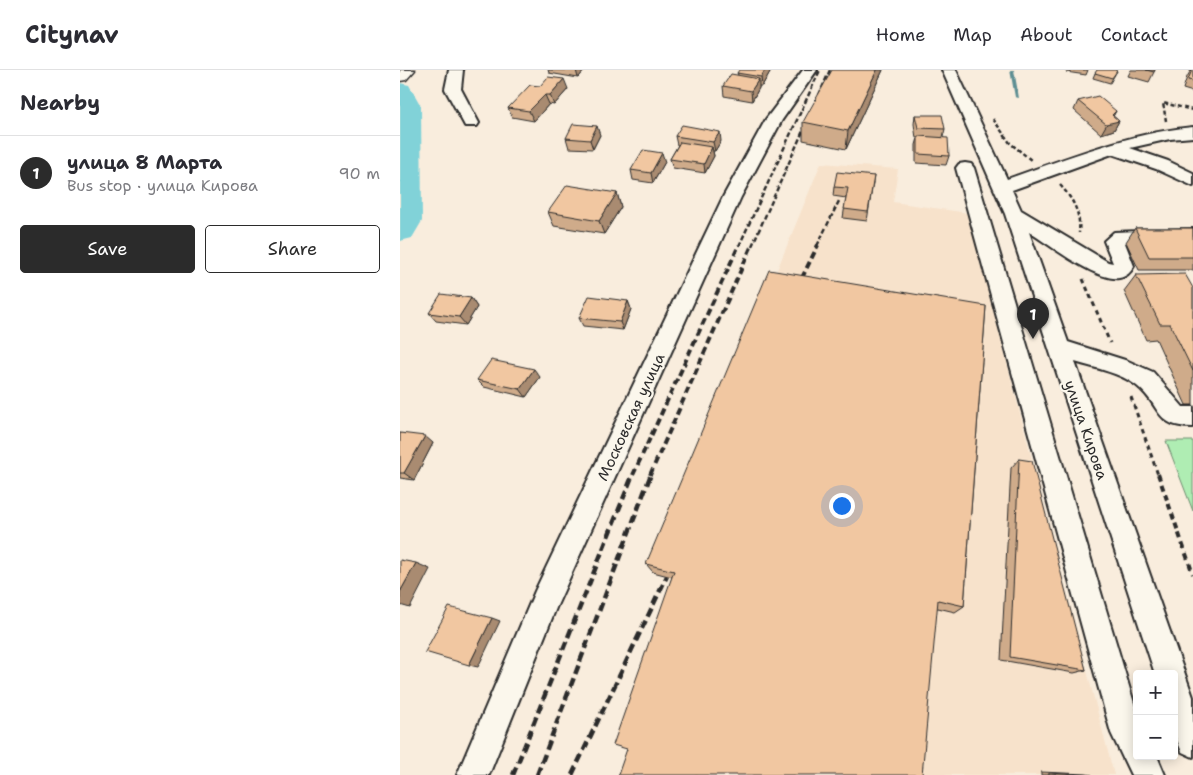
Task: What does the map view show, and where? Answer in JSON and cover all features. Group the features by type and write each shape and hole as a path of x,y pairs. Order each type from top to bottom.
{"main road":[{"path":"400,76 407,70"}],"street":[{"path":"456,70 453,89 471,123"},
{"name":"Московская улица","path":"473,775 546,601 732,197 774,119 810,70"},
{"name":"улица Кирова","path":"949,70 1014,214 1169,670"},
{"path":"1002,187 1115,149 1171,133 1193,132"},
{"path":"1115,149 1162,165 1193,180"},
{"path":"965,168 1127,733 1133,744"},
{"path":"1014,214 1103,268 1118,272 1124,266 1114,241 1121,237 1193,236"},
{"path":"1058,348 1120,367 1145,379 1177,417 1193,417"},
{"path":"1178,698 1193,741"},
{"path":"1141,760 1149,775"}],"path":[{"path":"993,118 1010,142 1048,172"}],"shaded area":[{"path":"821,163 898,169 893,202 968,213 1114,775 627,775 680,579 653,572"}],"green space":[{"path":"1166,441 1193,441 1193,511"}],"building":[{"path":"739,70 765,70 761,77 737,73"},
{"path":"832,70 877,70 848,131 803,122"},
{"path":"1097,70 1117,71 1112,78 1095,73"},
{"path":"1193,70 1193,81 1188,80"},
{"path":"731,74 759,79 751,91 723,86"},
{"path":"548,77 564,79 550,95 545,95 529,111 508,108 530,85 540,86"},
{"path":"1098,96 1116,111 1112,115 1119,121 1106,124 1078,101"},
{"path":"915,115 942,115 945,129 918,128"},
{"path":"573,124 597,126 590,140 566,138"},
{"path":"682,125 720,132 713,142 675,136"},
{"path":"918,136 948,138 949,156 918,154"},
{"path":"680,142 712,147 704,164 670,159"},
{"path":"643,150 662,153 651,173 631,170"},
{"path":"837,172 874,176 868,212 844,209 848,188 834,187"},
{"path":"567,185 617,193 599,221 548,212"},
{"path":"1135,228 1193,228 1193,257 1149,257"},
{"path":"769,270 986,306 964,606 938,600 922,775 618,775 627,749 613,745 674,571 646,564"},
{"path":"1185,274 1193,288 1193,371 1170,324 1160,324 1136,275"},
{"path":"441,294 471,298 459,317 429,313"},
{"path":"589,296 628,301 620,322 579,318"},
{"path":"491,360 534,369 520,389 477,380"},
{"path":"400,433 425,436 404,473 400,473"},
{"path":"1019,459 1032,461 1086,670 1010,657"},
{"path":"400,560 416,563 400,592"},
{"path":"449,607 492,618 469,665 425,652"},
{"path":"1049,773 1085,775 1049,775"}],"waterway":[{"path":"1012,70 1017,97"},
{"path":"400,91 407,106 406,221 400,230"}],"railway":[{"path":"739,246 820,70"},
{"path":"752,246 830,70"},
{"path":"817,246 839,201"},
{"path":"633,475 739,245"},
{"path":"650,475 752,245"},
{"path":"797,288 818,245"},
{"path":"513,775 633,474"},
{"path":"537,775 651,474"},
{"path":"572,775 667,576"}],"place":[{"name":"улица 8 Марта","path":"1033,339"}]}
